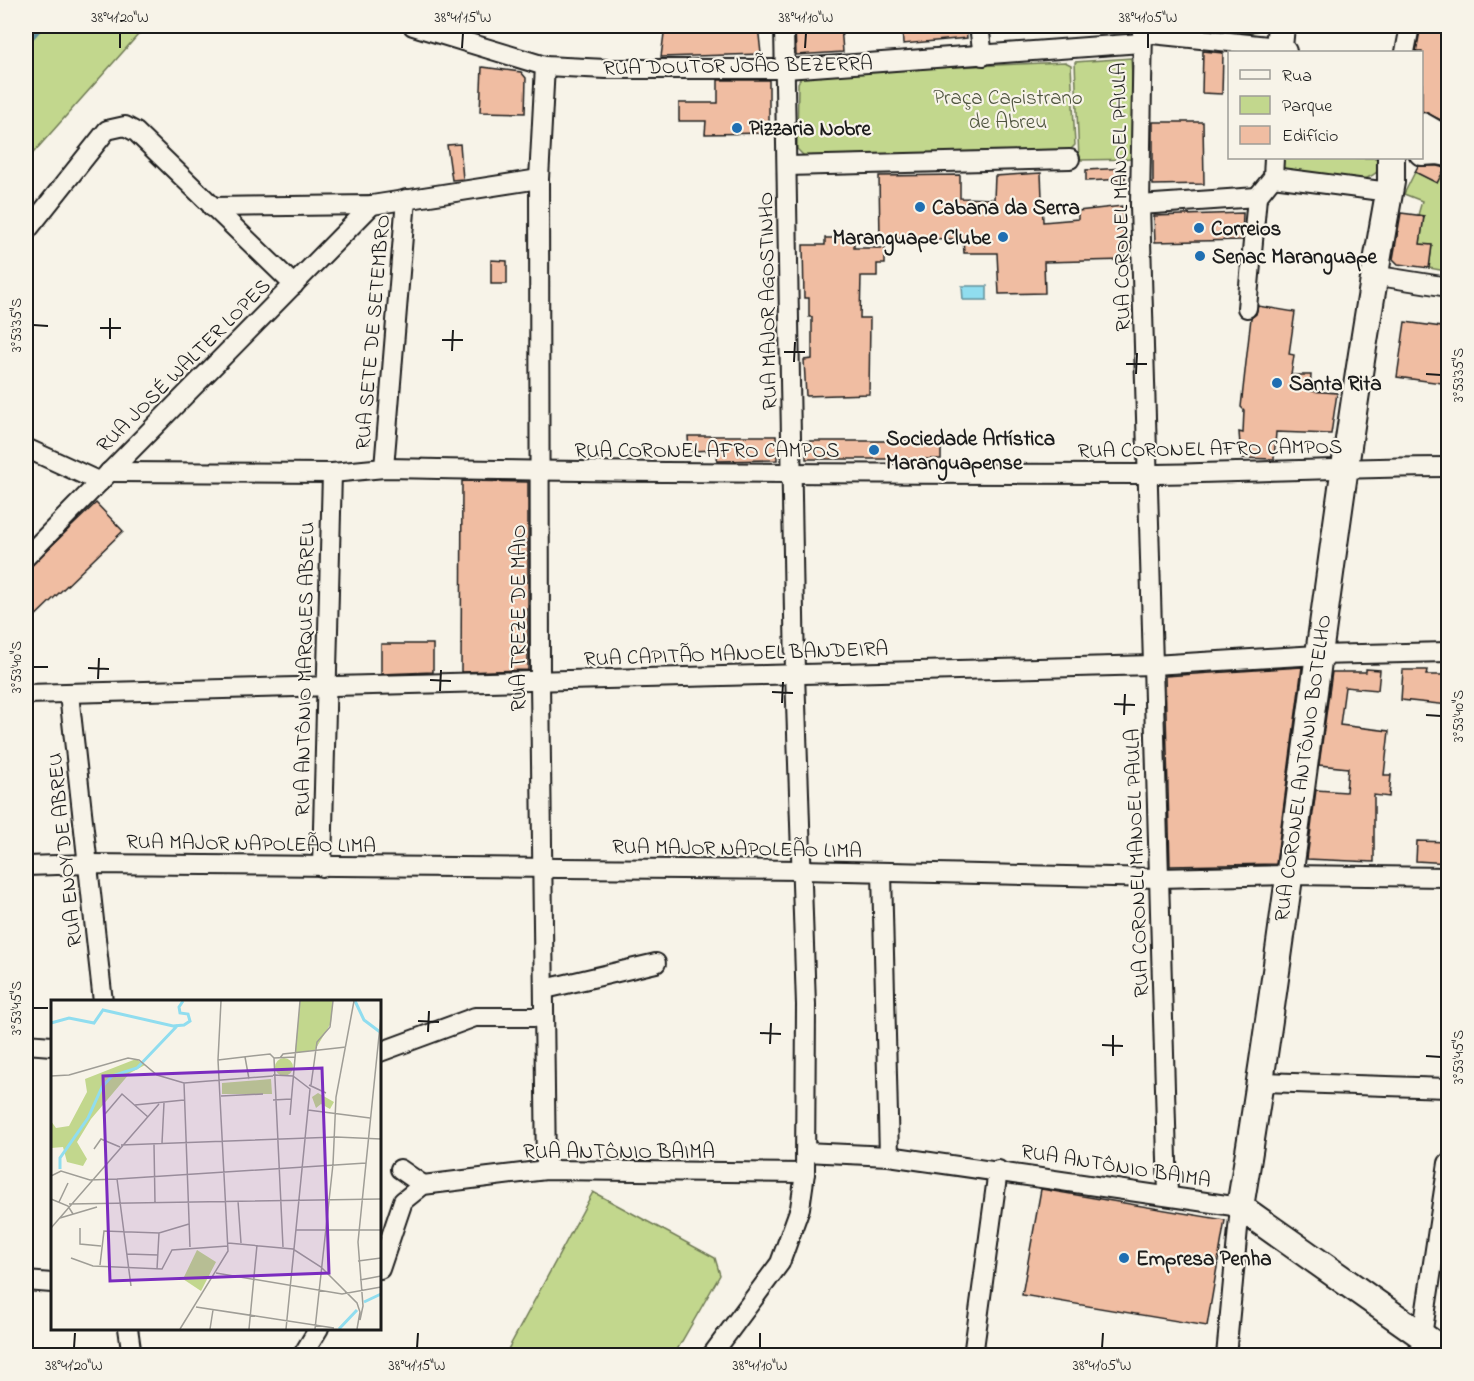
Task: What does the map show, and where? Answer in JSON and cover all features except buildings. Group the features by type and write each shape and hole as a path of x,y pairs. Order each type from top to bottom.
{"street":[{"name":"RUA DOUTOR JOÃO BEZERRA","path":"413,26 545,66 786,69 983,56 1142,34 1280,44"},
{"name":"RUA MAJOR AGOSTINHO","path":"716,1355 780,1263 800,1208 805,1173 806,1005 795,673 784,26"},
{"path":"980,26 983,56"},
{"path":"1405,51 1410,26"},
{"name":"RUA CORONEL MANOEL PAULA","path":"1142,34 1140,205 1168,1195"},
{"name":"RUA TREZE DE MAIO","path":"545,66 539,179 540,681 546,1170"},
{"path":"26,232 107,130 126,126 136,132 294,285"},
{"path":"1423,127 1439,149"},
{"path":"788,166 1070,159"},
{"path":"1247,308 1257,197 1273,177 1274,159"},
{"name":"RUA CORONEL ANTÔNIO BOTELHO","path":"1226,1356 1240,1207 1261,1082 1343,467 1390,177 1410,159"},
{"path":"1273,177 1390,177"},
{"name":"RUA SETE DE SETEMBRO","path":"213,207 372,205 539,179"},
{"path":"1140,205 1257,197"},
{"name":"RUA SETE DE SETEMBRO","path":"384,468 406,199"},
{"name":"RUA JOSÉ WALTER LOPES","path":"26,556 372,205"},
{"path":"1373,275 1449,287"},
{"path":"26,448 104,477"},
{"name":"RUA CORONEL AFRO CAMPOS","path":"104,477 332,474 384,468 1147,474 1343,467 1449,467"},
{"name":"RUA ANTÔNIO MARQUES ABREU","path":"322,867 332,474"},
{"name":"RUA CAPITÃO MANOEL BANDEIRA","path":"26,694 1153,665 1318,655 1449,652"},
{"name":"RUA ENOY DE ABREU","path":"69,694 103,1000"},
{"name":"RUA MAJOR NAPOLEÃO LIMA","path":"26,866 88,864 801,870 1158,878 1287,874 1449,877"},
{"path":"882,873 889,1156"},
{"path":"545,989 656,963"},
{"path":"381,1052 475,1017 544,1017"},
{"path":"26,1044 51,1046"},
{"path":"1261,1082 1449,1088"},
{"name":"RUA ANTÔNIO BAIMA","path":"805,1152 889,1156 998,1170 1240,1207"},
{"path":"1420,1344 1449,1163"},
{"path":"381,1266 403,1201 423,1185 400,1169"},
{"name":"RUA ANTÔNIO BAIMA","path":"423,1185 546,1170 805,1173"},
{"path":"973,1356 998,1170"},
{"path":"1240,1207 1420,1344 1449,1354"},
{"path":"26,1281 51,1283"},
{"path":"129,1330 132,1356"},
{"path":"303,1356 318,1330"}],"green space":[{"path":"26,26 146,26 26,161"},
{"path":"1199,26 1266,26 1243,33"},
{"path":"1131,58 1137,159 1079,160 1075,62"},
{"name":"Praça Capistrano de Abreu","path":"1065,62 1071,65 1075,145 1069,151 805,157 797,149 798,83 803,74"},
{"path":"1274,159 1384,159 1376,173 1360,181 1274,169"},
{"path":"1445,167 1448,169 1446,271 1429,268 1432,246 1420,244 1424,217 1418,215 1422,201 1404,194 1415,172 1437,183"},
{"path":"593,1192 715,1258 720,1275 674,1355 505,1355"}],"water":[{"path":"962,286 987,286 987,300 963,300"}],"waterway":[{"path":"26,44 42,26"}],"place":[{"name":"Pizzaria Nobre","path":"737,128"},
{"name":"Cabana da Serra","path":"920,207"},
{"name":"Correios","path":"1199,228"},
{"name":"Maranguape Clube","path":"1003,237"},
{"name":"Senac Maranguape","path":"1200,256"},
{"name":"Santa Rita","path":"1277,383"},
{"name":"Sociedade Artística Maranguapense","path":"874,450"},
{"name":"Empresa Penha","path":"1124,1258"}]}
